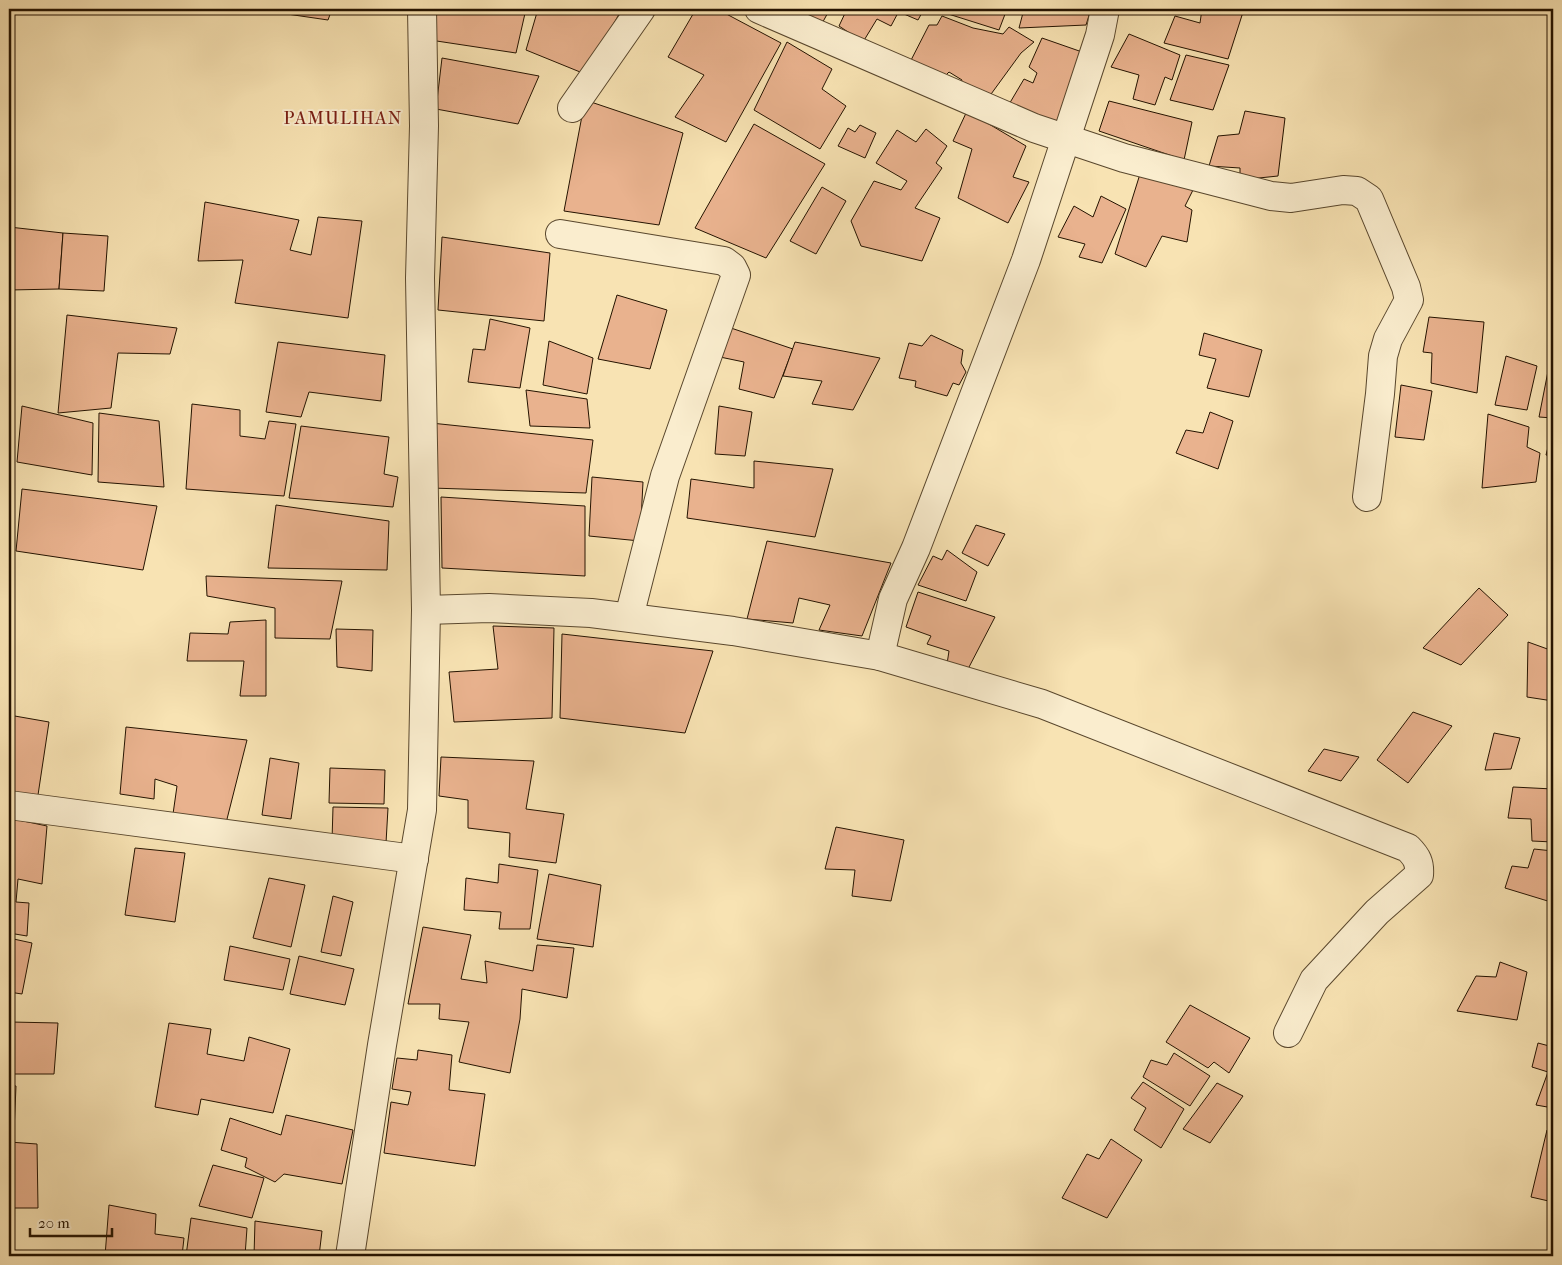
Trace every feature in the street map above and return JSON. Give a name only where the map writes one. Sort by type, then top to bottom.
[{"type":"street","points":[[350,1256],[382,1045],[422,810],[426,610],[420,278],[424,126],[422,9]]},
{"type":"street","points":[[572,108],[641,9]]},
{"type":"street","points":[[759,9],[1034,128],[1124,158],[1271,196],[1291,198],[1343,190],[1357,191],[1369,199],[1392,252],[1409,300],[1388,339],[1383,356],[1367,496]]},
{"type":"street","points":[[880,656],[893,599],[916,548],[1026,260],[1067,140],[1100,35],[1105,9]]},
{"type":"street","points":[[560,234],[724,261],[732,266],[736,275],[665,476],[630,617]]},
{"type":"street","points":[[426,610],[489,608],[591,613],[733,631],[880,656],[1042,704],[1408,848],[1416,855],[1420,865],[1419,875],[1377,912],[1314,980],[1288,1033]]},
{"type":"street","points":[[9,805],[414,859]]},
{"type":"building","points":[[253,9],[332,9],[328,20]]},
{"type":"building","points":[[435,9],[526,9],[516,53],[430,40]]},
{"type":"building","points":[[538,9],[622,9],[585,74],[526,50]]},
{"type":"building","points":[[696,9],[717,9],[781,43],[726,142],[675,117],[704,75],[668,57]]},
{"type":"building","points":[[786,9],[830,9],[820,27]]},
{"type":"building","points":[[847,9],[896,9],[899,11],[891,26],[877,19],[863,42],[839,26]]},
{"type":"building","points":[[904,9],[924,9],[918,20],[904,14]]},
{"type":"building","points":[[944,9],[1007,9],[999,30],[942,12]]},
{"type":"building","points":[[1024,9],[1091,9],[1086,25],[1019,28]]},
{"type":"building","points":[[1202,9],[1244,9],[1228,59],[1164,43],[1175,16],[1200,23]]},
{"type":"building","points":[[942,16],[973,28],[1003,34],[1009,27],[1034,42],[1021,53],[986,101],[959,87],[962,80],[949,72],[940,81],[907,68],[929,25],[937,25]]},
{"type":"building","points":[[1129,34],[1180,55],[1172,80],[1165,77],[1155,105],[1133,99],[1139,75],[1111,67]]},
{"type":"building","points":[[1042,38],[1085,53],[1063,131],[1008,106],[1024,79],[1033,83],[1037,73],[1029,67]]},
{"type":"building","points":[[787,42],[832,69],[822,89],[846,106],[820,149],[754,110]]},
{"type":"building","points":[[1186,55],[1229,65],[1213,110],[1170,100]]},
{"type":"building","points":[[442,58],[539,76],[518,124],[436,109]]},
{"type":"building","points":[[585,100],[683,133],[659,225],[564,211]]},
{"type":"building","points":[[1109,101],[1192,122],[1184,160],[1099,131]]},
{"type":"building","points":[[967,111],[1026,146],[1013,177],[1029,182],[1008,223],[958,198],[972,149],[953,141]]},
{"type":"building","points":[[1245,111],[1285,118],[1278,176],[1240,180],[1240,168],[1209,166],[1218,136],[1239,134]]},
{"type":"building","points":[[754,124],[825,164],[766,258],[695,228]]},
{"type":"building","points":[[860,125],[876,133],[865,158],[838,146],[848,128],[855,132]]},
{"type":"building","points":[[926,129],[947,146],[936,163],[942,168],[915,208],[940,218],[922,261],[861,246],[851,221],[874,181],[901,190],[907,181],[876,163],[897,130],[916,142]]},
{"type":"building","points":[[1140,174],[1194,188],[1185,206],[1192,210],[1187,242],[1162,236],[1146,267],[1115,254]]},
{"type":"building","points":[[822,187],[846,201],[816,254],[790,241]]},
{"type":"building","points":[[1101,196],[1126,209],[1102,263],[1079,257],[1085,244],[1058,237],[1074,206],[1093,217]]},
{"type":"building","points":[[205,202],[299,220],[290,250],[311,255],[318,217],[362,221],[348,318],[235,303],[243,260],[198,261]]},
{"type":"building","points":[[9,227],[63,233],[59,289],[9,290]]},
{"type":"building","points":[[63,233],[108,236],[104,291],[59,289]]},
{"type":"building","points":[[442,237],[550,253],[544,321],[438,310]]},
{"type":"building","points":[[617,295],[667,310],[650,369],[598,359]]},
{"type":"building","points":[[67,315],[177,328],[170,354],[118,353],[111,408],[58,413]]},
{"type":"building","points":[[1429,317],[1484,322],[1477,393],[1431,383],[1432,353],[1423,352]]},
{"type":"building","points":[[490,319],[530,328],[520,388],[468,382],[473,349],[485,350]]},
{"type":"building","points":[[728,327],[793,349],[774,398],[739,389],[744,362],[720,357]]},
{"type":"building","points":[[1204,333],[1262,350],[1249,397],[1207,388],[1216,359],[1199,355]]},
{"type":"building","points":[[931,335],[963,350],[961,363],[966,372],[959,385],[953,383],[947,396],[915,387],[916,381],[899,378],[909,343],[922,346]]},
{"type":"building","points":[[549,341],[593,358],[587,394],[543,385]]},
{"type":"building","points":[[278,342],[385,355],[381,401],[309,392],[301,417],[266,412]]},
{"type":"building","points":[[795,342],[880,358],[853,410],[812,404],[822,381],[783,376]]},
{"type":"building","points":[[1506,356],[1537,366],[1527,410],[1495,405]]},
{"type":"building","points":[[1551,356],[1553,357],[1553,418],[1539,417]]},
{"type":"building","points":[[1401,385],[1432,391],[1424,440],[1395,437]]},
{"type":"building","points":[[526,390],[587,399],[590,428],[530,426]]},
{"type":"building","points":[[192,404],[240,410],[240,436],[265,439],[269,421],[296,424],[284,496],[186,489]]},
{"type":"building","points":[[22,406],[93,423],[92,475],[17,462]]},
{"type":"building","points":[[719,406],[752,412],[745,456],[715,454]]},
{"type":"building","points":[[1210,412],[1233,421],[1218,469],[1176,453],[1186,430],[1203,433]]},
{"type":"building","points":[[99,413],[159,421],[164,487],[98,482]]},
{"type":"building","points":[[1488,414],[1529,427],[1527,447],[1540,453],[1536,482],[1482,488]]},
{"type":"building","points":[[431,423],[593,440],[586,493],[431,488]]},
{"type":"building","points":[[301,426],[389,437],[384,474],[398,477],[393,507],[289,498]]},
{"type":"building","points":[[1553,428],[1553,456],[1546,455]]},
{"type":"building","points":[[754,461],[833,469],[815,537],[687,518],[691,479],[754,488]]},
{"type":"building","points":[[592,477],[643,482],[640,541],[589,536]]},
{"type":"building","points":[[22,489],[157,506],[143,570],[16,551]]},
{"type":"building","points":[[441,497],[585,506],[585,576],[442,568]]},
{"type":"building","points":[[276,505],[389,521],[387,570],[268,568]]},
{"type":"building","points":[[976,525],[1005,534],[988,566],[962,553]]},
{"type":"building","points":[[767,541],[891,563],[862,636],[819,630],[830,605],[799,598],[793,623],[747,619]]},
{"type":"building","points":[[947,550],[977,572],[966,601],[918,585],[933,556],[942,560]]},
{"type":"building","points":[[206,576],[342,581],[330,639],[275,638],[275,608],[207,596]]},
{"type":"building","points":[[1479,588],[1508,615],[1461,665],[1423,648]]},
{"type":"building","points":[[918,592],[995,617],[968,669],[947,664],[949,651],[927,644],[931,636],[906,627]]},
{"type":"building","points":[[266,620],[266,696],[240,696],[244,661],[187,661],[190,633],[228,634],[230,622]]},
{"type":"building","points":[[493,626],[554,628],[552,718],[454,722],[449,672],[498,669]]},
{"type":"building","points":[[336,629],[373,630],[372,671],[337,667]]},
{"type":"building","points":[[562,634],[713,651],[685,733],[560,718]]},
{"type":"building","points":[[1528,642],[1553,651],[1553,701],[1527,697]]},
{"type":"building","points":[[1413,712],[1452,726],[1408,783],[1377,760]]},
{"type":"building","points":[[9,715],[49,722],[38,795],[9,792]]},
{"type":"building","points":[[126,727],[247,740],[225,827],[172,821],[177,786],[155,779],[154,799],[120,794]]},
{"type":"building","points":[[1494,733],[1520,738],[1511,769],[1485,770]]},
{"type":"building","points":[[1324,749],[1359,757],[1341,781],[1308,771]]},
{"type":"building","points":[[441,757],[534,761],[526,809],[564,814],[556,863],[509,857],[510,833],[468,828],[468,800],[439,796]]},
{"type":"building","points":[[270,758],[299,763],[291,819],[262,815]]},
{"type":"building","points":[[330,768],[385,770],[384,804],[329,803]]},
{"type":"building","points":[[1513,787],[1553,789],[1553,842],[1532,841],[1531,819],[1508,818]]},
{"type":"building","points":[[333,807],[388,808],[386,843],[332,841]]},
{"type":"building","points":[[9,818],[47,826],[42,884],[18,879],[16,902],[29,903],[27,936],[9,933]]},
{"type":"building","points":[[836,827],[904,840],[891,901],[852,896],[855,870],[825,869]]},
{"type":"building","points":[[135,848],[185,853],[175,922],[125,915]]},
{"type":"building","points":[[1534,849],[1553,851],[1551,902],[1505,888],[1512,866],[1528,868]]},
{"type":"building","points":[[499,864],[538,870],[530,929],[499,929],[501,912],[464,910],[466,878],[498,883]]},
{"type":"building","points":[[549,874],[601,885],[593,947],[537,939]]},
{"type":"building","points":[[269,878],[305,885],[291,947],[253,938]]},
{"type":"building","points":[[333,896],[353,902],[341,956],[321,952]]},
{"type":"building","points":[[423,927],[471,935],[461,979],[487,983],[485,961],[533,971],[537,945],[574,948],[567,998],[522,989],[520,1019],[510,1073],[459,1062],[469,1022],[439,1019],[440,1004],[408,1004]]},
{"type":"building","points":[[9,938],[32,943],[22,994],[9,992]]},
{"type":"building","points":[[230,946],[290,959],[283,990],[224,980]]},
{"type":"building","points":[[299,956],[354,969],[345,1005],[290,994]]},
{"type":"building","points":[[1500,962],[1527,972],[1517,1020],[1457,1011],[1476,976],[1496,977]]},
{"type":"building","points":[[1190,1005],[1250,1038],[1229,1073],[1214,1062],[1208,1068],[1166,1042]]},
{"type":"building","points":[[11,1022],[58,1023],[54,1074],[9,1074]]},
{"type":"building","points":[[169,1023],[211,1029],[207,1054],[244,1061],[249,1037],[290,1049],[273,1113],[201,1099],[198,1115],[155,1107]]},
{"type":"building","points":[[1538,1043],[1553,1047],[1553,1108],[1536,1105],[1548,1072],[1532,1067]]},
{"type":"building","points":[[418,1050],[452,1055],[449,1090],[485,1094],[475,1166],[384,1153],[391,1102],[408,1105],[411,1092],[392,1089],[397,1058],[417,1060]]},
{"type":"building","points":[[1174,1053],[1210,1076],[1190,1106],[1143,1077],[1151,1060],[1167,1065]]},
{"type":"building","points":[[1143,1082],[1184,1109],[1161,1148],[1134,1130],[1146,1108],[1131,1098]]},
{"type":"building","points":[[1217,1083],[1243,1096],[1210,1143],[1183,1129]]},
{"type":"building","points":[[9,1085],[16,1086],[14,1132],[9,1132]]},
{"type":"building","points":[[286,1115],[353,1130],[342,1184],[284,1174],[275,1182],[245,1167],[247,1158],[221,1150],[230,1118],[281,1135]]},
{"type":"building","points":[[1547,1130],[1553,1131],[1553,1202],[1531,1197]]},
{"type":"building","points":[[1111,1139],[1142,1160],[1107,1218],[1062,1198],[1087,1154],[1099,1159]]},
{"type":"building","points":[[9,1142],[37,1144],[38,1208],[9,1208]]},
{"type":"building","points":[[213,1165],[264,1178],[252,1218],[199,1206]]},
{"type":"building","points":[[109,1205],[156,1214],[155,1234],[184,1238],[182,1256],[105,1256]]},
{"type":"building","points":[[191,1218],[247,1228],[245,1256],[186,1256]]},
{"type":"building","points":[[255,1221],[322,1231],[319,1256],[254,1256]]},
{"type":"district","name":"PAMULIHAN","points":[[343,118]]}]
